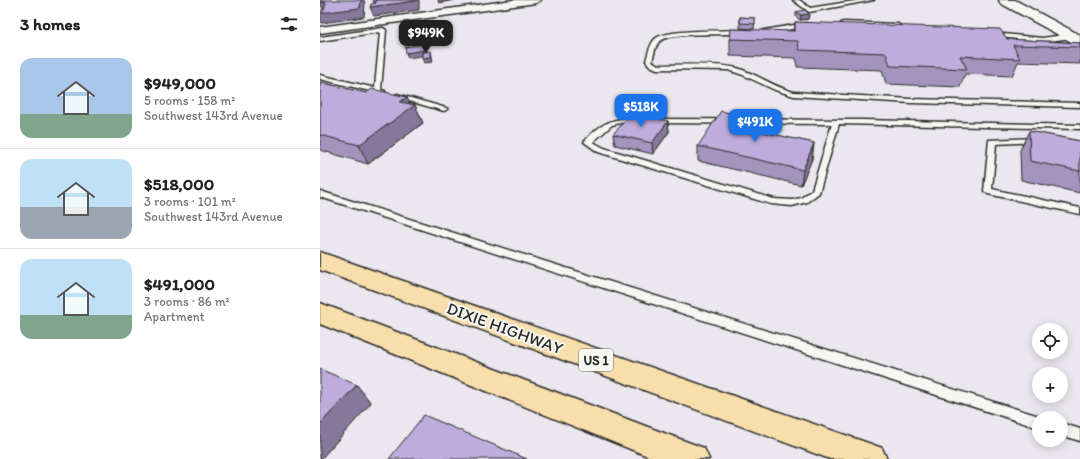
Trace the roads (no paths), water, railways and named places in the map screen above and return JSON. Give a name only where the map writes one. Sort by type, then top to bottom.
[{"type":"highway","name":"DIXIE HIGHWAY","points":[[320,262],[871,459]]},
{"type":"highway","points":[[320,313],[693,459]]},
{"type":"street","points":[[320,30],[494,3],[536,0]]},
{"type":"street","points":[[1004,0],[1075,38]]},
{"type":"lane","points":[[796,0],[809,10],[871,0]]},
{"type":"lane","points":[[835,24],[865,24],[905,27]]},
{"type":"lane","points":[[812,25],[797,25],[769,32],[676,34],[657,40],[649,61],[652,65],[657,67],[728,68],[738,70],[776,88],[794,94],[911,101],[1080,105]]},
{"type":"lane","points":[[320,39],[383,30],[378,91]]},
{"type":"lane","points":[[984,34],[1042,40],[1075,38]]},
{"type":"lane","points":[[320,77],[444,109]]},
{"type":"lane","points":[[836,122],[816,191],[804,200],[792,203],[774,202],[601,150],[588,142],[606,124],[618,120],[836,122],[1080,127]]},
{"type":"lane","points":[[1044,141],[1030,140],[992,142],[988,191],[1080,211]]},
{"type":"lane","points":[[320,194],[1032,420]]},
{"type":"lane","points":[[1068,431],[1080,435]]}]
